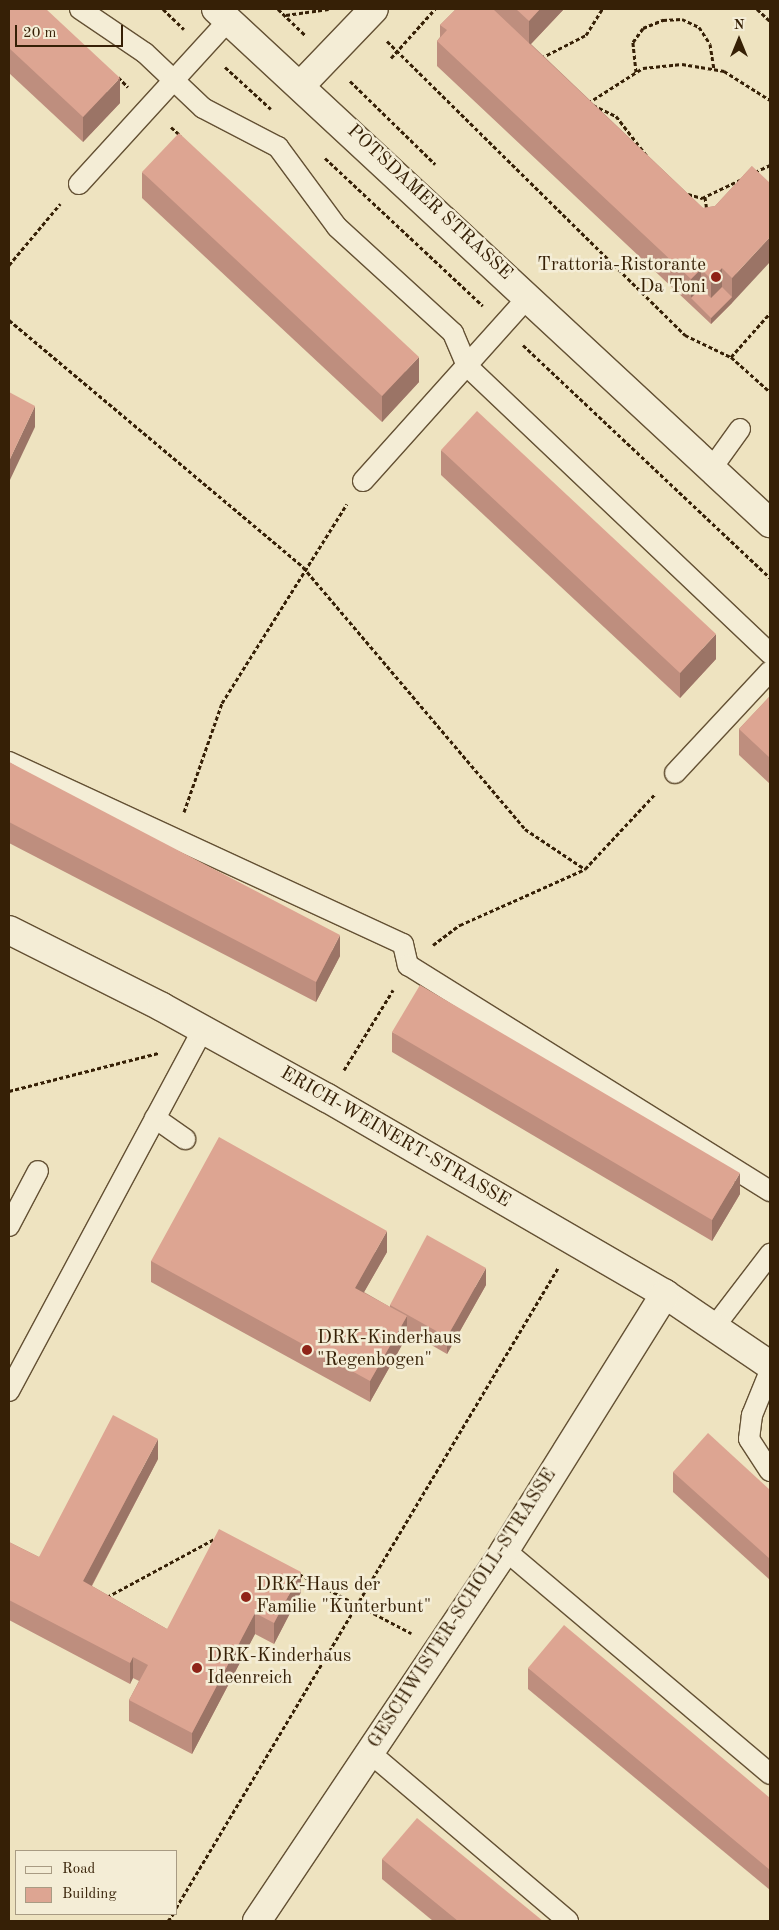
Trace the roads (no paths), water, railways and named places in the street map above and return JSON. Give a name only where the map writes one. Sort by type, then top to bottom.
[{"type":"street","name":"POTSDAMER STRASSE","points":[[223,14],[529,296],[770,523]]},
{"type":"street","points":[[301,85],[369,14]]},
{"type":"street","name":"ERICH-WEINERT-STRASSE","points":[[9,930],[198,1037],[327,1098],[665,1294],[770,1365]]},
{"type":"street","name":"GESCHWISTER-SCHOLL-STRASSE","points":[[257,1921],[438,1647],[505,1550],[665,1294]]},
{"type":"lane","points":[[80,9],[146,53],[174,83],[202,108],[278,147],[337,227],[454,333],[467,366],[770,654]]},
{"type":"lane","points":[[78,184],[151,108],[204,48],[223,14]]},
{"type":"lane","points":[[364,481],[529,296]]},
{"type":"lane","points":[[712,468],[740,429]]},
{"type":"lane","points":[[675,772],[770,671]]},
{"type":"lane","points":[[9,762],[403,944],[408,965],[770,1191]]},
{"type":"lane","points":[[9,1391],[198,1037]]},
{"type":"lane","points":[[155,1118],[185,1139]]},
{"type":"lane","points":[[9,1226],[38,1170]]},
{"type":"lane","points":[[715,1326],[770,1254]]},
{"type":"lane","points":[[770,1371],[752,1415],[749,1439],[770,1471]]},
{"type":"lane","points":[[505,1550],[770,1774]]},
{"type":"lane","points":[[369,1752],[568,1921]]},
{"type":"place","name":"Trattoria-Ristorante Da Toni","points":[[716,277]]},
{"type":"place","name":"DRK-Kinderhaus \"Regenbogen\"","points":[[307,1350]]},
{"type":"place","name":"DRK-Haus der Familie \"Kunterbunt\"","points":[[246,1597]]},
{"type":"place","name":"DRK-Kinderhaus Ideenreich","points":[[197,1668]]}]
